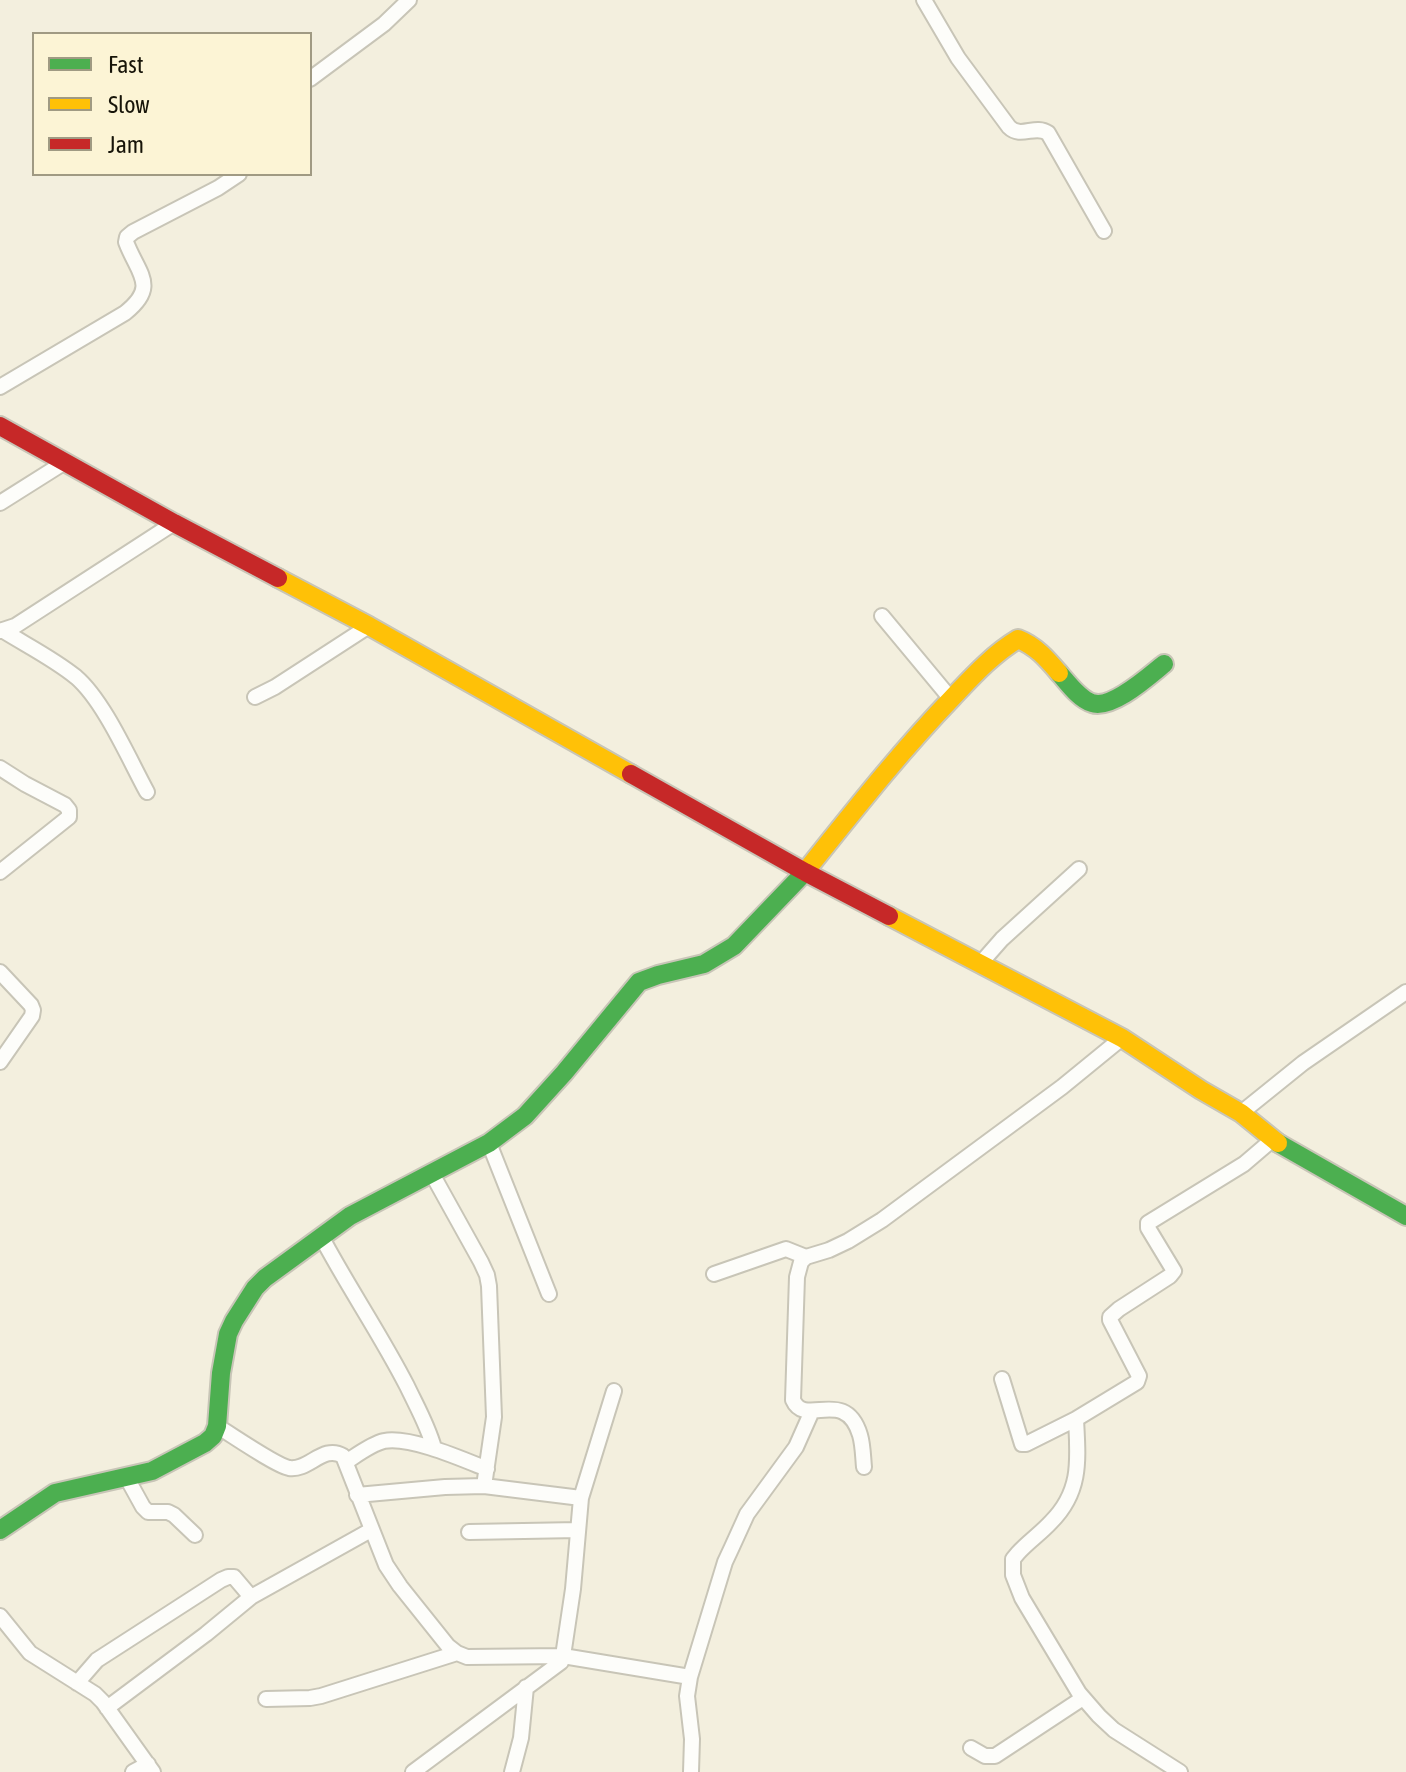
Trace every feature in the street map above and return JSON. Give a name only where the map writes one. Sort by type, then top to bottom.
[{"type":"street","points":[[312,78],[384,24],[409,0]]},
{"type":"street","points":[[924,0],[958,58],[1013,132],[1041,129],[1048,133],[1104,231]]},
{"type":"street","points":[[0,387],[136,304],[144,290],[142,277],[126,242],[127,237],[236,176]]},
{"type":"street","points":[[0,426],[369,626],[805,872],[1122,1038],[1241,1113],[1272,1140],[1406,1216]]},
{"type":"street","points":[[0,503],[65,462]]},
{"type":"street","points":[[1,631],[15,626],[174,523]]},
{"type":"street","points":[[882,616],[951,699]]},
{"type":"street","points":[[255,697],[369,626]]},
{"type":"street","points":[[1,631],[74,676],[86,687],[97,701],[147,792]]},
{"type":"street","points":[[0,1530],[55,1493],[152,1471],[213,1436],[217,1426],[228,1334],[255,1288],[265,1278],[350,1216],[489,1143],[525,1116],[639,982],[704,964],[726,952],[805,872],[882,775],[998,653],[1018,639],[1032,644],[1083,697],[1094,704],[1120,696],[1164,664]]},
{"type":"street","points":[[0,768],[69,810],[69,817],[0,872]]},
{"type":"street","points":[[980,964],[1002,939],[1079,869]]},
{"type":"street","points":[[0,972],[33,1010],[0,1062]]},
{"type":"street","points":[[1241,1113],[1303,1063],[1406,992]]},
{"type":"street","points":[[864,1467],[859,1432],[849,1415],[840,1410],[799,1409],[793,1400],[797,1277],[801,1262],[806,1257],[848,1241],[882,1220],[1062,1087],[1122,1038]]},
{"type":"street","points":[[1002,1379],[1022,1444],[1076,1419],[1135,1384],[1139,1376],[1110,1320],[1111,1315],[1174,1271],[1148,1223],[1244,1164],[1272,1140]]},
{"type":"street","points":[[489,1143],[549,1294]]},
{"type":"street","points":[[431,1172],[481,1262],[489,1286],[494,1417],[484,1486]]},
{"type":"street","points":[[321,1236],[344,1280],[390,1353],[427,1426],[434,1448]]},
{"type":"street","points":[[714,1274],[786,1249],[806,1257]]},
{"type":"street","points":[[413,1772],[554,1668],[563,1656],[581,1498],[614,1391]]},
{"type":"street","points":[[691,1772],[692,1739],[687,1696],[690,1677],[725,1562],[747,1514],[796,1447],[812,1411]]},
{"type":"street","points":[[1076,1419],[1078,1456],[1073,1490],[1053,1521],[1013,1559],[1013,1575],[1022,1598],[1083,1698],[1114,1730],[1180,1772]]},
{"type":"street","points":[[217,1426],[287,1468],[301,1467],[327,1453],[337,1452],[343,1456],[386,1565],[448,1646],[457,1653],[467,1657],[563,1656],[690,1677]]},
{"type":"street","points":[[346,1462],[386,1441],[434,1448],[487,1469]]},
{"type":"street","points":[[127,1478],[148,1512],[168,1512],[195,1535]]},
{"type":"street","points":[[357,1495],[484,1486],[581,1498]]},
{"type":"street","points":[[107,1708],[251,1597],[371,1530]]},
{"type":"street","points":[[469,1532],[578,1530]]},
{"type":"street","points":[[77,1683],[97,1660],[221,1580],[234,1577],[251,1597]]},
{"type":"street","points":[[1,1618],[30,1653],[95,1694],[150,1768],[133,1772]]},
{"type":"street","points":[[266,1699],[321,1696],[457,1653]]},
{"type":"street","points":[[512,1772],[521,1738],[526,1687]]},
{"type":"street","points":[[971,1748],[985,1756],[995,1756],[1083,1698]]},
{"type":"traffic: fast","points":[[1059,673],[1083,698],[1100,704],[1130,691],[1164,664]]},
{"type":"traffic: fast","points":[[0,1530],[55,1493],[152,1471],[205,1443],[213,1436],[217,1426],[228,1334],[255,1288],[265,1278],[350,1216],[489,1143],[525,1116],[639,982],[704,964],[734,946],[805,872]]},
{"type":"traffic: fast","points":[[1278,1143],[1406,1216]]},
{"type":"traffic: slow","points":[[278,578],[631,774]]},
{"type":"traffic: slow","points":[[805,872],[914,739],[1000,651],[1018,639],[1036,649],[1059,673]]},
{"type":"traffic: slow","points":[[889,916],[1122,1038],[1241,1113],[1278,1143]]},
{"type":"traffic: jam","points":[[0,426],[278,578]]},
{"type":"traffic: jam","points":[[631,774],[889,916]]}]
